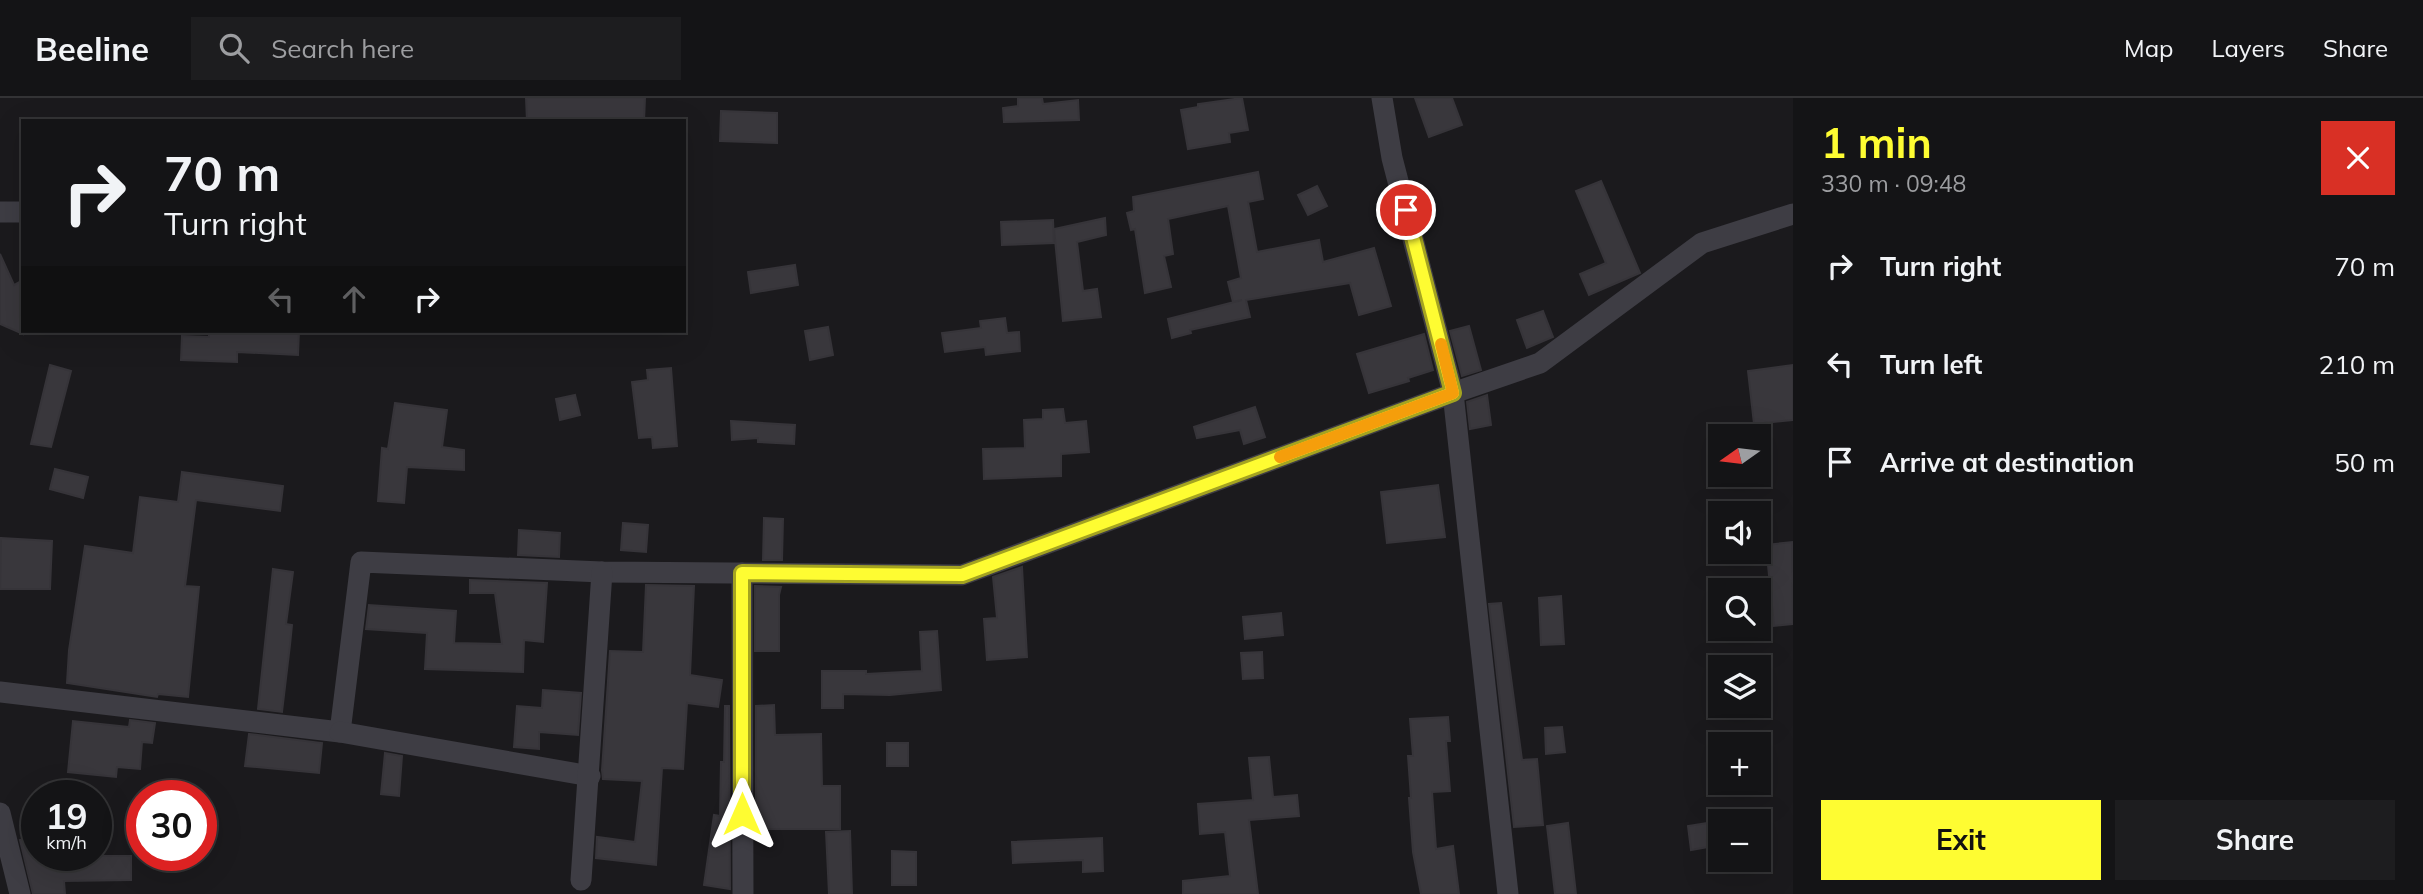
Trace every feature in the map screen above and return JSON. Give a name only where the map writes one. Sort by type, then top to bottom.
[{"type":"street","points":[[1382,98],[1392,158],[1453,393],[1508,894]]},
{"type":"street","points":[[0,212],[21,212]]},
{"type":"street","points":[[340,732],[361,562],[602,572],[962,575],[1540,363],[1702,243],[1793,214]]},
{"type":"street","points":[[581,880],[602,572]]},
{"type":"street","points":[[742,573],[743,894]]},
{"type":"street","points":[[0,692],[340,732],[590,775]]},
{"type":"street","points":[[0,813],[20,894]]},
{"type":"building","points":[[526,98],[645,98],[644,119],[527,119]]},
{"type":"building","points":[[1018,98],[1042,98],[1043,104],[1078,100],[1079,120],[1004,122],[1003,108],[1018,106]]},
{"type":"building","points":[[1242,98],[1248,130],[1229,133],[1230,142],[1188,149],[1181,110],[1198,107],[1198,104]]},
{"type":"building","points":[[1415,98],[1452,98],[1462,125],[1429,137]]},
{"type":"building","points":[[721,111],[777,113],[777,143],[720,141]]},
{"type":"building","points":[[1258,172],[1263,199],[1248,202],[1257,252],[1319,240],[1323,262],[1374,248],[1391,306],[1359,315],[1350,283],[1246,300],[1250,317],[1190,330],[1191,333],[1172,338],[1168,319],[1242,300],[1233,302],[1228,282],[1241,278],[1228,206],[1168,219],[1173,254],[1164,256],[1171,287],[1145,293],[1135,229],[1131,230],[1127,213],[1134,211],[1133,197]]},
{"type":"building","points":[[1601,181],[1640,273],[1589,295],[1580,274],[1606,263],[1576,191]]},
{"type":"building","points":[[1317,186],[1327,206],[1308,215],[1298,195]]},
{"type":"building","points":[[1105,218],[1106,235],[1077,242],[1083,291],[1097,289],[1101,317],[1063,321],[1054,229]]},
{"type":"building","points":[[1053,220],[1054,243],[1002,245],[1001,222]]},
{"type":"building","points":[[0,254],[14,285],[21,281],[23,334],[0,324]]},
{"type":"building","points":[[795,265],[798,285],[751,293],[748,272]]},
{"type":"building","points":[[1543,311],[1553,337],[1527,348],[1517,320]]},
{"type":"building","points":[[1005,318],[1007,333],[1019,332],[1020,351],[986,355],[985,347],[945,352],[942,333],[981,328],[980,321]]},
{"type":"building","points":[[1469,326],[1481,370],[1462,376],[1450,331]]},
{"type":"building","points":[[828,327],[833,355],[810,360],[805,331]]},
{"type":"building","points":[[209,333],[299,333],[298,355],[237,352],[237,362],[181,360],[182,336],[209,337]]},
{"type":"building","points":[[1424,334],[1433,370],[1408,378],[1409,381],[1369,393],[1357,354]]},
{"type":"building","points":[[50,365],[71,371],[51,447],[31,444]]},
{"type":"building","points":[[1793,365],[1793,420],[1754,424],[1748,371]]},
{"type":"building","points":[[671,368],[677,446],[653,448],[652,437],[639,438],[632,382],[648,380],[647,370]]},
{"type":"building","points":[[575,395],[580,415],[560,420],[556,399]]},
{"type":"building","points":[[1487,395],[1491,425],[1470,429],[1467,402]]},
{"type":"building","points":[[395,403],[447,410],[442,447],[464,450],[464,470],[407,467],[404,503],[378,501],[382,448],[388,449]]},
{"type":"building","points":[[1255,407],[1265,437],[1244,444],[1240,430],[1197,438],[1194,427]]},
{"type":"building","points":[[1063,409],[1065,423],[1086,421],[1089,452],[1061,454],[1061,476],[984,479],[983,449],[1025,448],[1024,420],[1043,419],[1043,410]]},
{"type":"building","points":[[731,421],[795,425],[794,444],[758,442],[758,438],[732,440]]},
{"type":"building","points":[[55,469],[88,477],[83,498],[50,489]]},
{"type":"building","points":[[182,472],[283,486],[280,511],[196,500],[185,586],[199,587],[188,697],[158,694],[157,697],[67,683],[69,650],[85,546],[133,553],[140,497],[178,502]]},
{"type":"building","points":[[1438,485],[1445,537],[1387,543],[1381,492]]},
{"type":"building","points":[[764,518],[783,519],[782,560],[763,560]]},
{"type":"building","points":[[623,523],[648,525],[646,552],[621,550]]},
{"type":"building","points":[[519,530],[560,533],[559,557],[518,555]]},
{"type":"building","points":[[1,538],[52,541],[50,589],[0,589]]},
{"type":"building","points":[[1792,542],[1793,624],[1774,626],[1768,564],[1771,564],[1771,544]]},
{"type":"building","points":[[1022,567],[1027,657],[987,660],[984,619],[997,618],[993,577]]},
{"type":"building","points":[[273,569],[293,572],[286,624],[292,625],[282,712],[258,709]]},
{"type":"building","points":[[470,580],[547,583],[543,642],[524,640],[523,672],[425,669],[427,633],[366,629],[369,605],[456,611],[454,643],[502,644],[495,593],[470,593]]},
{"type":"building","points":[[646,585],[694,586],[690,675],[722,680],[718,707],[687,703],[683,769],[662,768],[656,865],[596,858],[597,837],[635,842],[642,781],[603,779],[602,770],[610,651],[643,652]]},
{"type":"building","points":[[755,586],[781,587],[779,651],[755,651]]},
{"type":"building","points":[[1561,596],[1564,644],[1541,645],[1539,598]]},
{"type":"building","points":[[1501,603],[1522,760],[1537,759],[1543,825],[1514,827],[1489,604]]},
{"type":"building","points":[[1281,613],[1283,635],[1245,639],[1243,617]]},
{"type":"building","points":[[937,631],[941,690],[890,695],[843,694],[843,708],[822,708],[822,671],[866,671],[866,674],[922,671],[920,632]]},
{"type":"building","points":[[1262,652],[1263,678],[1243,679],[1241,653]]},
{"type":"building","points":[[543,690],[581,693],[578,735],[539,732],[539,749],[514,747],[517,706],[542,708]]},
{"type":"building","points":[[774,705],[775,735],[821,734],[822,786],[840,786],[840,829],[756,829],[756,706]]},
{"type":"building","points":[[725,706],[729,706],[730,889],[704,885],[714,815],[720,816]]},
{"type":"building","points":[[1448,717],[1450,741],[1446,741],[1450,791],[1432,792],[1436,849],[1453,846],[1459,894],[1421,894],[1413,852],[1409,798],[1408,756],[1413,756],[1410,719]]},
{"type":"building","points":[[130,720],[155,723],[152,743],[142,742],[140,769],[117,767],[116,777],[68,772],[73,721],[129,727]]},
{"type":"building","points":[[1562,727],[1565,752],[1546,754],[1545,728]]},
{"type":"building","points":[[249,734],[322,743],[319,773],[245,766]]},
{"type":"building","points":[[887,743],[908,743],[908,766],[887,766]]},
{"type":"building","points":[[385,753],[402,756],[399,796],[381,794]]},
{"type":"building","points":[[1269,757],[1273,797],[1297,795],[1299,816],[1249,820],[1258,894],[1183,894],[1183,881],[1230,876],[1225,832],[1200,834],[1198,804],[1253,800],[1249,758]]},
{"type":"building","points":[[1568,823],[1576,894],[1555,894],[1547,826]]},
{"type":"building","points":[[1708,823],[1708,847],[1691,850],[1688,826]]},
{"type":"building","points":[[850,831],[852,894],[829,894],[826,832]]},
{"type":"building","points":[[1102,838],[1103,871],[1083,872],[1083,860],[1013,863],[1012,842]]},
{"type":"building","points":[[892,851],[916,852],[916,885],[892,885]]},
{"type":"building","points":[[112,856],[126,856],[126,871],[131,871],[131,880],[64,881],[65,894],[33,894],[27,871],[112,871]]},
{"type":"slow traffic","points":[[1280,457],[1453,393],[1441,344]]},
{"type":"route","points":[[742,814],[742,573],[962,575],[1453,393],[1406,210]]}]
